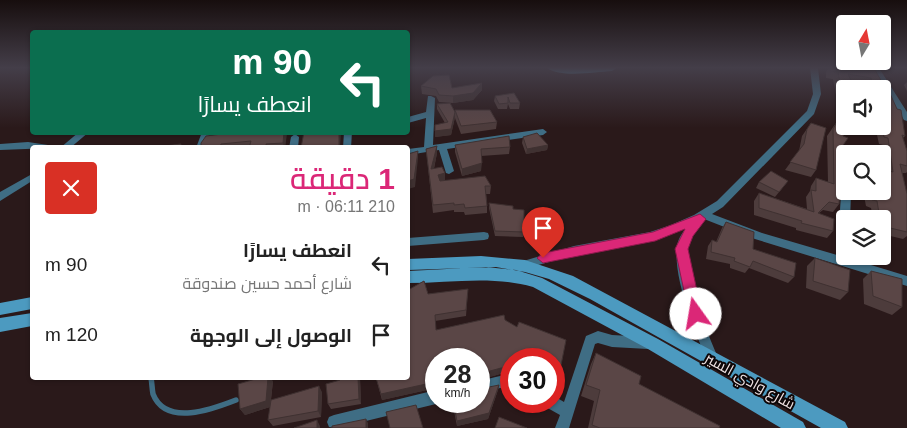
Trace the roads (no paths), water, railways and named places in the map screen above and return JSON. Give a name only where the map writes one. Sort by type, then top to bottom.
[{"type":"main road","name":"شارع وادي السير","points":[[410,265],[488,262],[523,271],[797,428]]},
{"type":"main road","name":"شارع وادي السير","points":[[410,277],[523,271],[548,272],[587,291],[791,405],[839,428]]},
{"type":"main road","points":[[0,308],[30,303]]},
{"type":"main road","points":[[0,325],[30,320]]},
{"type":"street","points":[[714,361],[696,314],[682,254],[683,242],[703,217],[720,204],[811,112],[817,94],[816,88]]},
{"type":"street","points":[[888,88],[907,118]]},
{"type":"street","points":[[428,149],[431,98]]},
{"type":"street","points":[[410,119],[429,114]]},
{"type":"street","points":[[410,152],[543,132]]},
{"type":"street","points":[[68,145],[81,135]]},
{"type":"street","points":[[294,145],[295,136]]},
{"type":"street","points":[[0,147],[30,145]]},
{"type":"street","points":[[442,147],[449,171]]},
{"type":"street","points":[[0,197],[30,178]]},
{"type":"street","points":[[523,271],[554,254],[655,236],[703,217],[836,260]]},
{"type":"street","points":[[410,242],[484,236]]},
{"type":"street","points":[[852,265],[907,281]]},
{"type":"street","points":[[562,428],[590,340],[598,337],[612,341],[653,344]]},
{"type":"street","points":[[334,422],[425,400]]},
{"type":"lane","points":[[150,380],[154,399],[161,407],[170,411],[184,413],[200,412],[236,400]]}]
